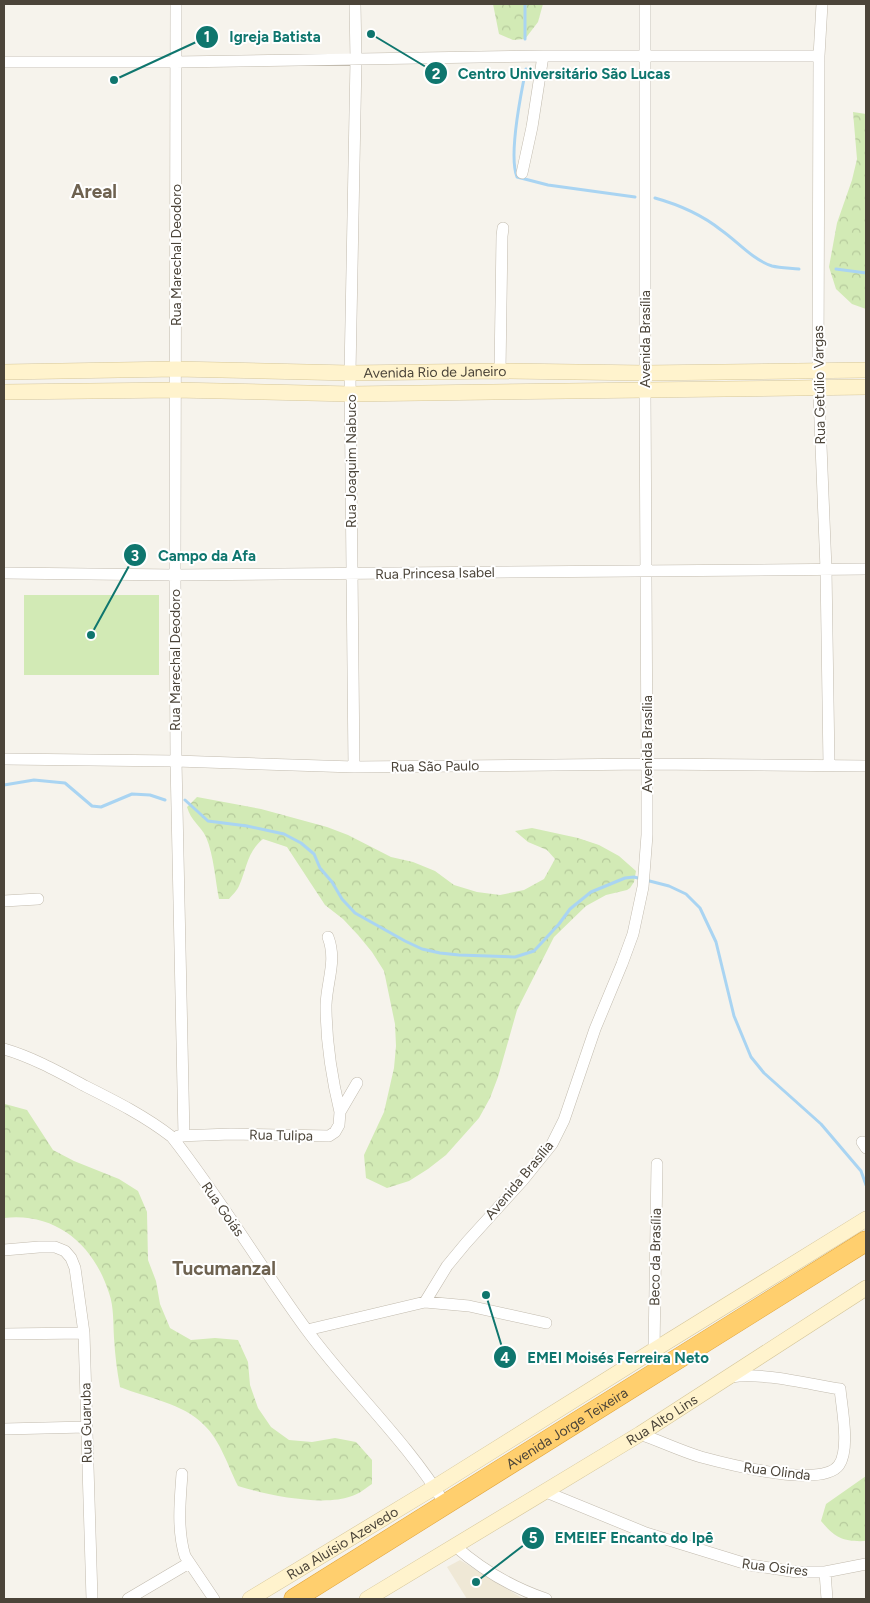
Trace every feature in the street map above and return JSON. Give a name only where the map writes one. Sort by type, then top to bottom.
[{"type":"highway","name":"Avenida Jorge Teixeira","points":[[294,1599],[440,1496],[866,1241]]},
{"type":"highway","name":"Avenida Jorge Teixeira","points":[[321,1598],[800,1300],[866,1256]]},
{"type":"main road","name":"Avenida Rio de Janeiro","points":[[4,372],[176,369],[350,373],[500,371],[645,373],[866,370]]},
{"type":"main road","name":"Avenida Rio de Janeiro","points":[[4,392],[176,390],[351,394],[866,388]]},
{"type":"main road","name":"Rua Aluísio Azevedo","points":[[250,1599],[440,1496],[654,1350],[866,1219]]},
{"type":"main road","name":"Rua Alto Lins","points":[[367,1599],[640,1434],[866,1288]]},
{"type":"street","name":"Rua Marechal Deodoro","points":[[176,4],[174,575],[184,1136]]},
{"type":"street","name":"Rua Joaquim Nabuco","points":[[354,768],[350,373],[356,60],[355,4]]},
{"type":"street","name":"Avenida Brasília","points":[[424,1302],[466,1243],[523,1180],[552,1144],[564,1120],[595,1029],[633,934],[643,887],[647,835],[645,4]]},
{"type":"street","name":"Rua Getúlio Vargas","points":[[822,4],[819,56],[818,389],[826,569],[828,765]]},
{"type":"street","points":[[4,62],[356,60],[543,56],[819,56]]},
{"type":"street","points":[[522,173],[532,127],[543,56]]},
{"type":"street","points":[[500,371],[503,228]]},
{"type":"street","name":"Rua Princesa Isabel","points":[[4,573],[174,575],[352,574],[866,568]]},
{"type":"street","name":"Rua São Paulo","points":[[4,759],[176,761],[354,768],[647,764],[866,766]]},
{"type":"street","points":[[4,901],[38,898]]},
{"type":"street","points":[[328,937],[333,953],[326,1016],[340,1112]]},
{"type":"street","name":"Rua Goiás","points":[[4,1049],[49,1067],[126,1106],[172,1137],[307,1330],[398,1440],[440,1496]]},
{"type":"street","name":"Rua Tulipa","points":[[172,1137],[231,1134],[329,1136],[337,1129],[340,1112],[357,1083]]},
{"type":"street","name":"Beco da Brasília","points":[[654,1350],[657,1164]]},
{"type":"street","name":"Rua Guaruba","points":[[4,1250],[47,1246],[65,1251],[71,1258],[75,1268],[84,1333],[92,1599]]},
{"type":"street","points":[[307,1330],[424,1302],[469,1306],[546,1323]]},
{"type":"street","points":[[4,1334],[84,1333]]},
{"type":"street","name":"Rua Olinda","points":[[640,1434],[700,1456],[764,1471],[820,1476],[834,1470],[840,1463],[844,1453],[840,1390],[752,1376],[727,1378]]},
{"type":"street","points":[[4,1428],[86,1427]]},
{"type":"street","points":[[182,1474],[180,1533],[183,1550],[189,1563],[214,1599]]},
{"type":"street","name":"Rua Osires","points":[[546,1492],[646,1533],[735,1562],[773,1569],[825,1572],[866,1564]]},
{"type":"street","points":[[455,1546],[489,1571],[527,1592],[545,1599]]},
{"type":"street","points":[[128,1599],[189,1563]]},
{"type":"street","points":[[825,1572],[827,1599]]},
{"type":"shaded area","points":[[460,1560],[522,1598],[467,1599],[447,1567]]},
{"type":"green space","points":[[493,4],[543,4],[538,22],[525,39],[513,40],[499,34]]},
{"type":"green space","points":[[853,112],[866,114],[866,309],[852,304],[836,289],[829,267],[837,223],[857,159]]},
{"type":"green space","points":[[24,595],[159,595],[159,675],[24,675]]},
{"type":"green space","points":[[197,797],[261,809],[327,827],[348,835],[391,857],[413,862],[435,871],[454,885],[477,892],[500,895],[524,890],[544,879],[555,859],[547,850],[528,842],[515,831],[532,828],[578,838],[599,845],[619,856],[636,871],[634,882],[630,888],[606,895],[586,906],[554,937],[517,1010],[498,1077],[490,1098],[479,1118],[446,1155],[428,1169],[409,1181],[387,1188],[366,1178],[364,1155],[384,1112],[394,1068],[395,1024],[384,971],[358,935],[343,919],[325,905],[287,847],[263,839],[250,855],[237,890],[229,899],[219,899],[209,844],[187,807]]},
{"type":"green space","points":[[5,1104],[27,1110],[53,1150],[74,1161],[119,1179],[138,1191],[147,1212],[148,1260],[156,1281],[160,1304],[170,1328],[191,1340],[215,1338],[238,1340],[248,1362],[250,1385],[258,1408],[271,1427],[289,1440],[312,1442],[335,1438],[356,1442],[372,1460],[372,1484],[355,1495],[326,1500],[279,1496],[238,1486],[215,1438],[204,1425],[186,1411],[175,1406],[120,1387],[111,1298],[94,1260],[70,1235],[56,1226],[40,1220],[4,1218]]},
{"type":"green space","points":[[866,1476],[866,1541],[852,1541],[840,1538],[821,1521],[826,1504]]},
{"type":"waterway","points":[[525,4],[525,39]]},
{"type":"waterway","points":[[526,69],[515,139],[514,154],[517,177],[548,185],[635,197]]},
{"type":"waterway","points":[[655,198],[682,207],[706,219],[765,263],[775,267],[799,269]]},
{"type":"waterway","points":[[836,269],[866,273]]},
{"type":"waterway","points":[[4,785],[34,780],[65,783],[92,806],[101,807],[132,794],[150,795],[165,800]]},
{"type":"waterway","points":[[185,800],[208,821],[247,826],[284,834],[301,843],[314,854],[320,868],[332,882],[342,899],[355,913],[405,941],[422,949],[440,953],[515,957],[534,951],[570,909],[591,892],[625,878],[634,877],[669,886],[686,894],[700,908],[716,942],[734,1016],[751,1057],[764,1073],[821,1124],[861,1171],[866,1185]]},
{"type":"place","name":"Centro Universitário São Lucas","points":[[371,34]]},
{"type":"place","name":"Igreja Batista","points":[[114,80]]},
{"type":"place","name":"Campo da Afa","points":[[91,635]]},
{"type":"place","name":"EMEI Moisés Ferreira Neto","points":[[486,1295]]},
{"type":"place","name":"EMEIEF Encanto do Ipê","points":[[476,1582]]},
{"type":"district","name":"Areal","points":[[94,191]]},
{"type":"district","name":"Tucumanzal","points":[[224,1268]]}]
